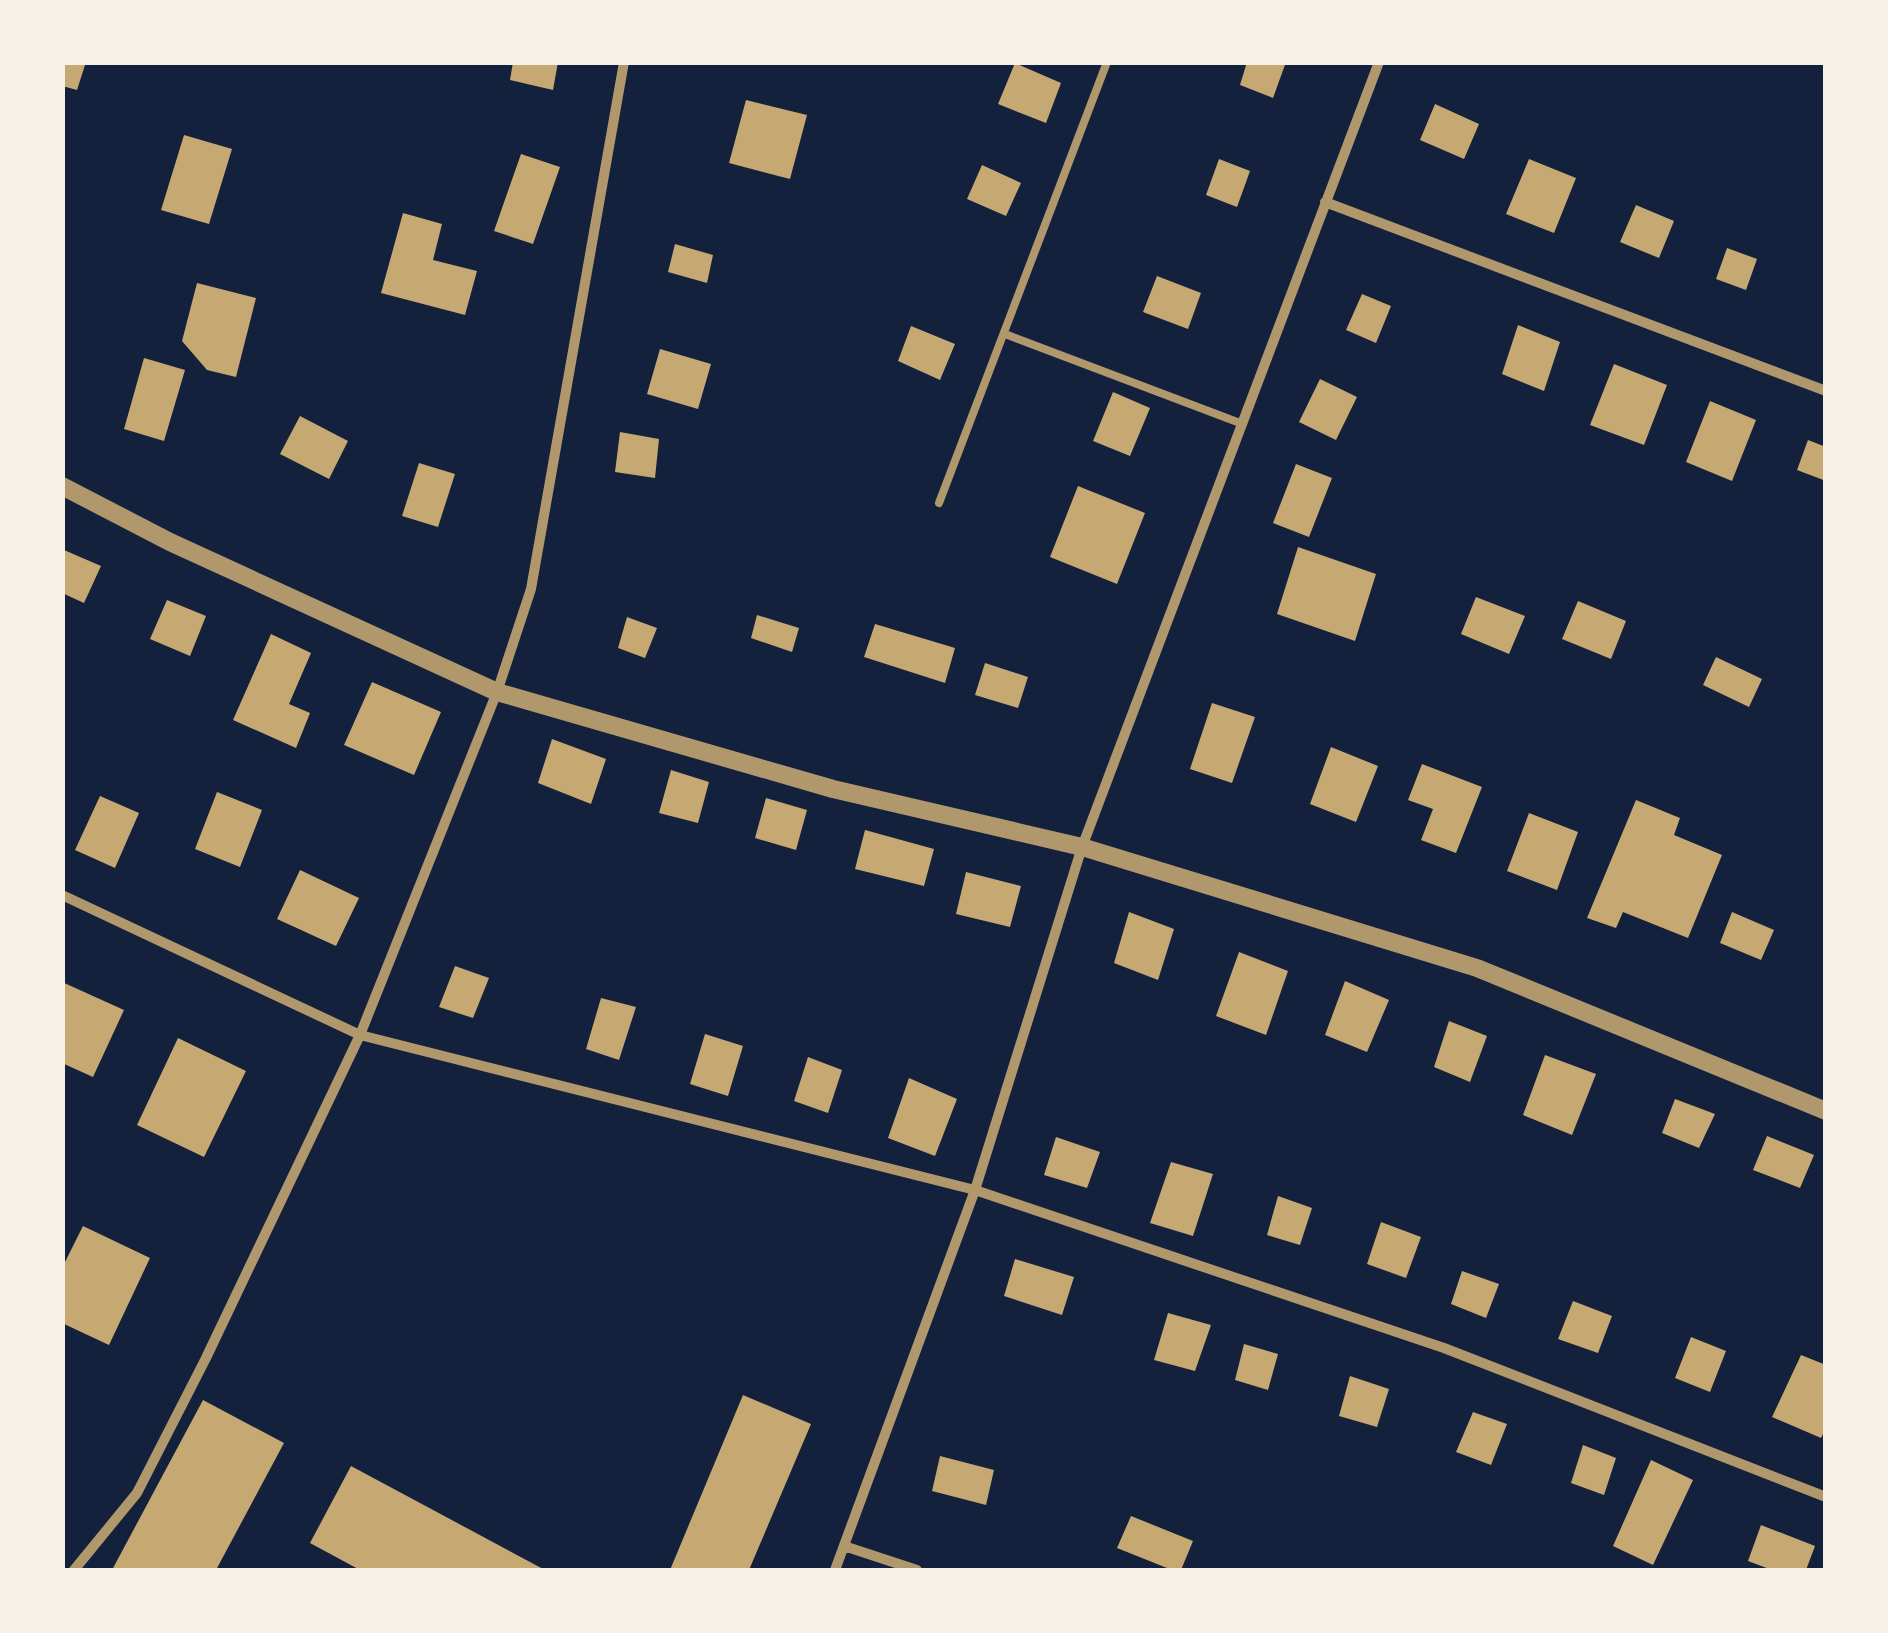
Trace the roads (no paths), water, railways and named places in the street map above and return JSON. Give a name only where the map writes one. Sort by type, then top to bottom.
[{"type":"street","points":[[74,1570],[137,1493],[206,1358],[360,1035],[497,692],[532,589],[624,62]]},
{"type":"street","points":[[835,1570],[974,1190],[1082,847],[1379,62]]},
{"type":"street","points":[[1325,202],[1826,392]]},
{"type":"street","points":[[62,486],[170,542],[497,692],[832,790],[1082,847],[1477,968],[1826,1110]]},
{"type":"street","points":[[62,895],[360,1035],[974,1190],[1444,1348],[1826,1497]]},
{"type":"street","points":[[844,1546],[917,1570]]},
{"type":"lane","points":[[939,504],[1107,62]]},
{"type":"lane","points":[[1005,334],[1240,423]]}]
